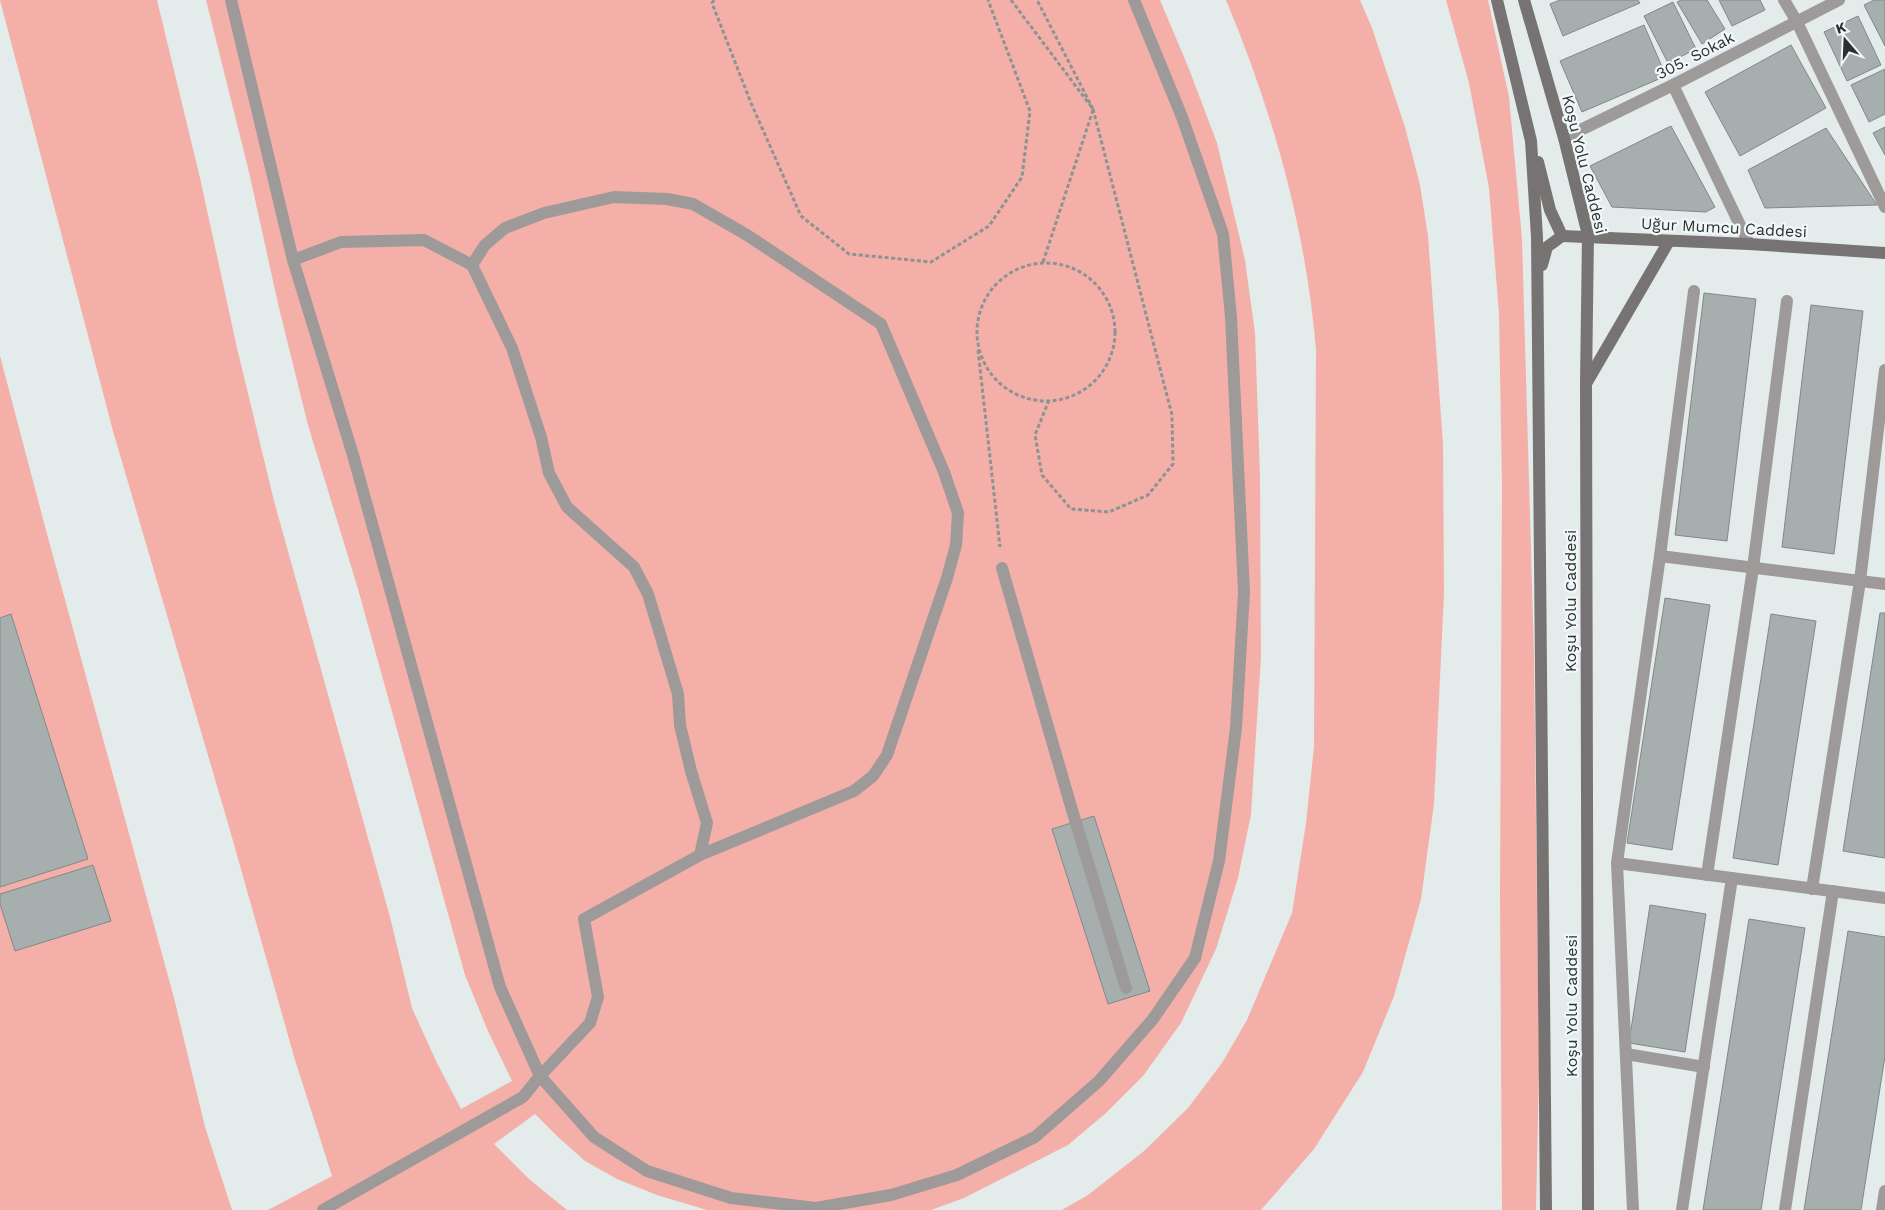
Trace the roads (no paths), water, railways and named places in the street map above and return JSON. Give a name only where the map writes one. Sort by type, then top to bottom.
[{"type":"main road","name":"Koşu Yolu Caddesi","points":[[1498,0],[1531,141],[1537,238],[1546,1210]]},
{"type":"main road","name":"Koşu Yolu Caddesi","points":[[1524,0],[1564,138],[1588,236],[1586,384],[1588,1210]]},
{"type":"main road","points":[[1531,141],[1550,210],[1562,236],[1546,247],[1537,282]]},
{"type":"main road","name":"Uğur Mumcu Caddesi","points":[[1562,236],[1749,244],[1885,253]]},
{"type":"main road","points":[[1586,384],[1669,241]]},
{"type":"street","points":[[231,0],[292,260],[353,455],[500,987],[540,1076],[594,1137],[647,1171],[731,1198],[816,1208],[891,1196],[957,1175],[1035,1137],[1099,1081],[1153,1019],[1195,958],[1219,861],[1236,728],[1244,592],[1231,317],[1223,234],[1182,117],[1134,0]]},
{"type":"street","points":[[1784,0],[1797,22],[1885,207]]},
{"type":"street","name":"305. Sokak","points":[[1564,138],[1839,0]]},
{"type":"street","points":[[1672,85],[1749,244]]},
{"type":"street","points":[[323,1210],[523,1097],[590,1022],[598,997],[584,919],[700,855],[854,791],[873,776],[887,755],[947,578],[956,545],[958,513],[944,472],[881,324],[747,235],[694,204],[667,199],[614,198],[544,213],[506,228],[485,245],[472,265]]},
{"type":"street","points":[[292,260],[341,242],[424,240],[472,265],[512,348],[541,437],[549,473],[567,507],[634,567],[648,594],[678,694],[680,725],[691,771],[707,823],[700,855]]},
{"type":"street","points":[[1633,1210],[1617,863],[1660,556],[1694,291]]},
{"type":"street","points":[[1707,875],[1753,568],[1787,301]]},
{"type":"street","points":[[1812,888],[1860,581],[1885,370]]},
{"type":"street","points":[[1660,556],[1885,584]]},
{"type":"street","points":[[1002,568],[1126,988]]},
{"type":"street","points":[[1617,863],[1885,898]]},
{"type":"street","points":[[1682,1210],[1732,878]]},
{"type":"street","points":[[1785,1210],[1832,891]]},
{"type":"street","points":[[1626,1054],[1704,1067]]},
{"type":"street","points":[[1882,1210],[1885,1191]]}]
